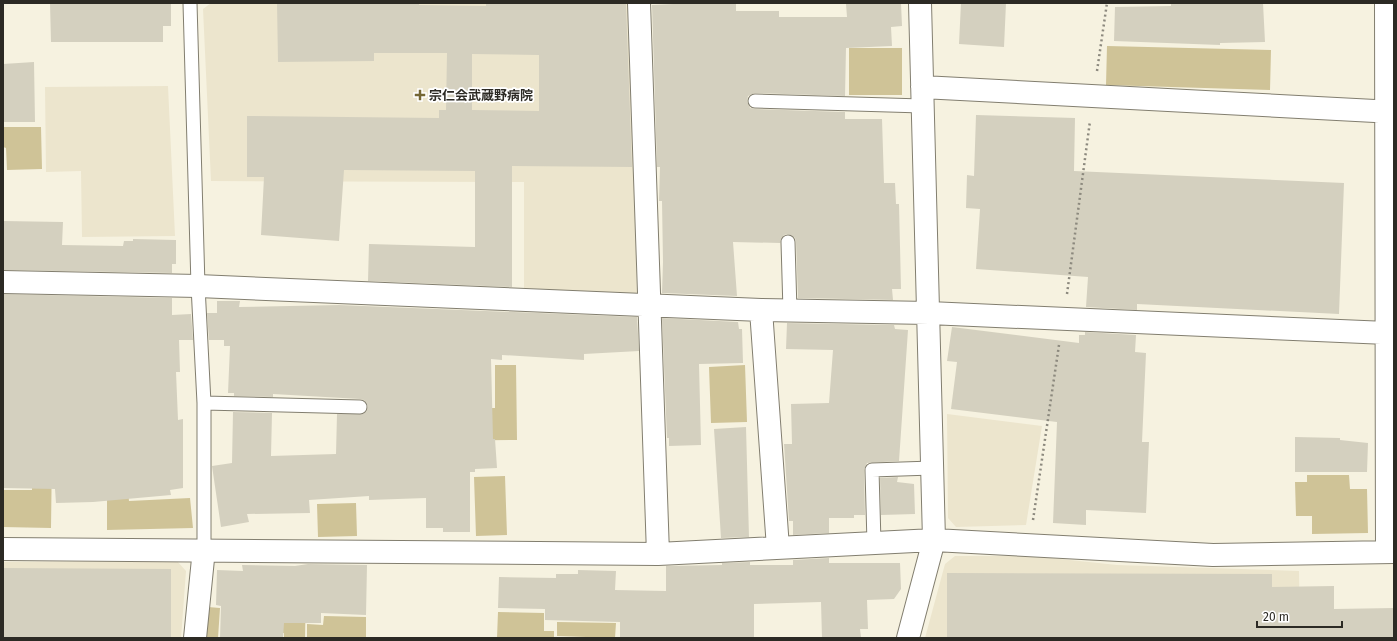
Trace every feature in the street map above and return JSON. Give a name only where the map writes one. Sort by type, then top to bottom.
[{"type":"street","points":[[639,3],[648,305],[658,554]]},
{"type":"street","points":[[908,638],[934,540],[920,3]]},
{"type":"street","points":[[3,549],[204,549],[658,554],[934,540],[1029,544],[1214,556],[1390,552],[1386,333],[1390,112],[1386,3]]},
{"type":"street","points":[[922,96],[1093,95],[1390,112]]},
{"type":"street","points":[[3,282],[198,286],[761,310],[929,313],[1386,333]]},
{"type":"street","points":[[761,310],[778,548]]},
{"type":"street","points":[[195,638],[204,549]]},
{"type":"lane","points":[[190,3],[198,286],[204,403],[204,549]]},
{"type":"lane","points":[[755,101],[922,96]]},
{"type":"lane","points":[[788,242],[790,310]]},
{"type":"lane","points":[[204,403],[360,407]]},
{"type":"lane","points":[[874,543],[872,470],[932,468]]},
{"type":"path","points":[[1029,544],[1063,319],[1107,3]]},
{"type":"shaded area","name":"宗仁会武蔵野病院","points":[[211,3],[630,3],[637,295],[524,288],[524,182],[211,181],[203,9]]},
{"type":"shaded area","points":[[1107,46],[1271,50],[1270,90],[1106,85]]},
{"type":"shaded area","points":[[849,48],[902,48],[902,95],[849,95]]},
{"type":"shaded area","points":[[168,86],[175,236],[82,237],[81,171],[46,172],[45,87]]},
{"type":"shaded area","points":[[3,127],[41,127],[42,169],[7,170],[6,148],[3,147]]},
{"type":"shaded area","points":[[495,365],[516,365],[517,440],[422,441],[486,408],[495,408]]},
{"type":"shaded area","points":[[745,365],[747,422],[711,423],[709,367]]},
{"type":"shaded area","points":[[947,414],[1042,426],[1026,525],[956,527],[948,518]]},
{"type":"shaded area","points":[[124,453],[129,501],[190,498],[193,528],[107,530],[107,454]]},
{"type":"shaded area","points":[[52,454],[51,528],[3,527],[3,490],[32,490],[32,467]]},
{"type":"shaded area","points":[[1307,475],[1349,475],[1350,489],[1367,489],[1368,533],[1312,534],[1312,516],[1296,516],[1295,482],[1307,482]]},
{"type":"shaded area","points":[[505,476],[507,535],[476,536],[474,477]]},
{"type":"shaded area","points":[[356,503],[357,536],[318,537],[317,504]]},
{"type":"shaded area","points":[[955,556],[1032,556],[1117,565],[1299,571],[1300,638],[925,638],[945,564]]},
{"type":"shaded area","points":[[177,561],[186,571],[181,638],[3,638],[3,562]]},
{"type":"shaded area","points":[[306,586],[305,638],[284,638],[284,633],[251,632]]},
{"type":"shaded area","points":[[208,607],[220,608],[218,638],[206,638]]},
{"type":"shaded area","points":[[498,612],[544,613],[544,631],[554,631],[554,638],[497,638]]},
{"type":"shaded area","points":[[324,616],[366,617],[366,638],[307,638],[307,624],[323,625]]},
{"type":"shaded area","points":[[557,622],[616,623],[615,638],[557,636]]},
{"type":"building","points":[[50,3],[171,3],[171,26],[163,26],[163,42],[51,42]]},
{"type":"building","points":[[277,3],[419,3],[419,5],[486,6],[486,3],[626,4],[632,167],[512,166],[512,287],[368,281],[369,244],[475,247],[475,171],[344,170],[339,241],[261,235],[264,177],[247,177],[247,116],[439,118],[439,110],[446,110],[447,53],[374,53],[374,61],[278,62]],"holes":[[[472,54],[539,55],[539,111],[472,110]]]},
{"type":"building","points":[[736,3],[736,11],[779,11],[779,17],[847,17],[846,4],[901,3],[902,26],[891,27],[892,46],[846,48],[845,96],[755,93],[748,96],[747,101],[750,108],[755,109],[845,112],[845,119],[882,119],[884,183],[895,183],[896,204],[899,204],[901,289],[892,289],[893,300],[798,298],[796,242],[795,238],[788,234],[784,235],[780,243],[733,242],[737,296],[662,293],[662,201],[659,201],[660,167],[657,167],[652,5]]},
{"type":"building","points":[[961,3],[1006,3],[1004,47],[959,44]]},
{"type":"building","points":[[1171,3],[1263,3],[1265,42],[1220,43],[1220,45],[1114,41],[1115,7],[1171,6]]},
{"type":"building","points":[[34,62],[35,122],[3,122],[3,64]]},
{"type":"building","points":[[976,115],[1075,118],[1074,171],[1344,183],[1339,314],[1137,304],[1137,310],[1086,307],[1088,277],[976,269],[980,209],[966,208],[967,175],[974,176]]},
{"type":"building","points":[[3,221],[63,222],[62,245],[123,246],[124,241],[133,241],[133,239],[176,240],[176,264],[172,264],[172,273],[3,270]]},
{"type":"building","points":[[3,294],[172,298],[172,315],[191,314],[193,340],[179,340],[180,372],[176,372],[178,420],[183,419],[183,488],[170,490],[171,495],[93,502],[56,503],[55,489],[3,488]]},
{"type":"building","points":[[217,301],[240,301],[239,307],[339,305],[637,317],[639,351],[584,354],[584,360],[502,355],[502,360],[491,359],[493,439],[495,439],[497,468],[475,469],[475,472],[470,472],[470,532],[443,532],[443,528],[426,528],[426,498],[369,500],[369,496],[309,500],[310,513],[247,514],[249,522],[221,527],[212,466],[232,463],[233,412],[272,413],[271,456],[336,454],[337,414],[363,414],[368,407],[364,400],[360,399],[273,394],[273,397],[234,396],[234,393],[228,393],[230,346],[224,346],[224,340],[209,340],[207,313],[217,313]]},
{"type":"building","points":[[662,318],[738,322],[739,329],[742,329],[743,363],[699,364],[701,445],[669,446],[669,438],[667,438]]},
{"type":"building","points":[[787,323],[894,325],[895,329],[908,330],[899,461],[867,463],[864,470],[865,515],[854,515],[854,518],[829,518],[829,533],[793,535],[793,521],[789,521],[784,444],[792,444],[791,404],[829,403],[833,350],[786,349]]},
{"type":"building","points":[[952,327],[1079,343],[1079,335],[1085,335],[1085,332],[1136,335],[1135,352],[1146,353],[1142,442],[1149,442],[1146,513],[1086,510],[1086,525],[1053,523],[1057,422],[951,409],[957,362],[947,361]]},
{"type":"building","points":[[746,427],[749,537],[721,538],[714,429]]},
{"type":"building","points":[[1295,437],[1340,438],[1340,440],[1368,443],[1367,472],[1295,472]]},
{"type":"building","points":[[898,477],[897,482],[914,484],[915,514],[881,515],[880,478]]},
{"type":"building","points":[[829,558],[829,563],[900,563],[901,589],[894,599],[867,600],[868,629],[860,629],[861,637],[822,638],[821,602],[754,604],[754,638],[620,638],[620,622],[545,620],[545,609],[498,608],[499,577],[556,578],[556,574],[578,574],[578,570],[616,571],[615,590],[666,591],[666,566],[722,565],[722,563],[750,562],[750,565],[793,565],[793,560]]},
{"type":"building","points":[[308,564],[367,565],[366,615],[321,613],[321,623],[284,623],[283,638],[220,638],[221,606],[216,605],[217,570],[243,571],[242,565],[295,566]]},
{"type":"building","points":[[3,568],[171,569],[171,638],[3,638]]},
{"type":"building","points":[[947,573],[1272,574],[1272,587],[1334,586],[1334,609],[1394,608],[1394,638],[947,638]]},
{"type":"place","name":"宗仁会武蔵野病院","points":[[420,95]]}]
